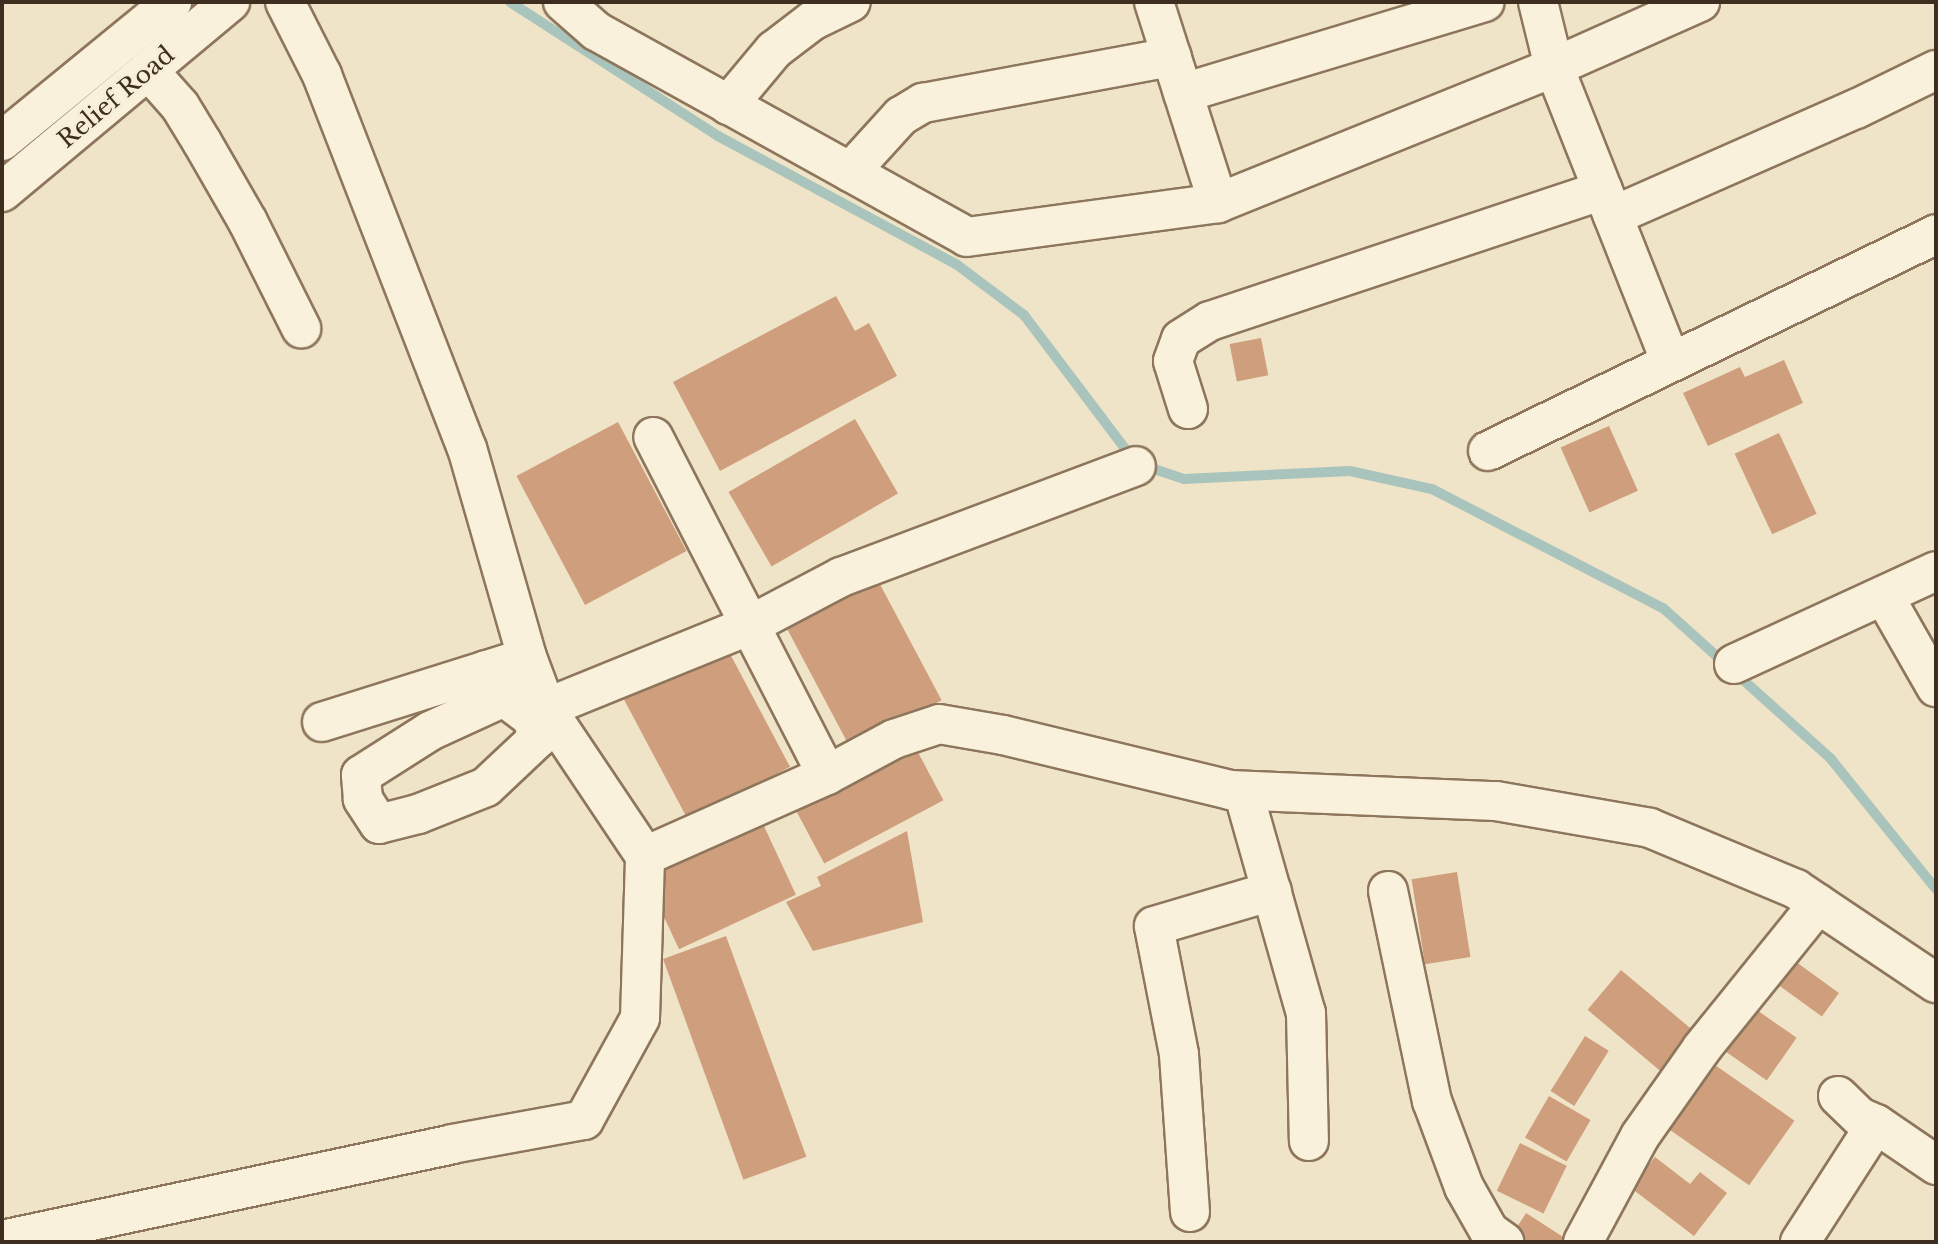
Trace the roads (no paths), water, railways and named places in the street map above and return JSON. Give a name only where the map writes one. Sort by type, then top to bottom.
[{"type":"street","name":"Relief Road","points":[[2,141],[172,2]]},
{"type":"street","name":"Relief Road","points":[[2,192],[230,2]]},
{"type":"street","points":[[2,1240],[438,1147],[584,1120],[640,1018],[645,856],[546,708],[527,657],[467,448],[322,75],[285,2]]},
{"type":"street","points":[[564,2],[596,31],[967,237],[1218,203],[1554,66],[1700,2]]},
{"type":"street","points":[[729,105],[774,50],[812,21],[851,2]]},
{"type":"street","points":[[1154,2],[1218,203]]},
{"type":"street","points":[[850,172],[901,116],[923,103],[1177,75],[1485,2]]},
{"type":"street","points":[[1538,2],[1554,66],[1671,362]]},
{"type":"street","points":[[148,70],[180,106],[202,142],[248,222],[301,328]]},
{"type":"street","points":[[1188,409],[1173,361],[1181,339],[1210,321],[1608,203],[1856,109],[1936,70]]},
{"type":"street","points":[[1488,451],[1936,233]]},
{"type":"street","points":[[653,437],[827,775]]},
{"type":"street","points":[[546,708],[750,625],[841,577],[1136,466]]},
{"type":"street","points":[[1734,664],[1936,571]]},
{"type":"street","points":[[1884,596],[1936,687]]},
{"type":"street","points":[[322,722],[495,684],[527,657]]},
{"type":"street","points":[[645,856],[827,775],[894,739],[939,724],[1003,735],[1243,791],[1496,801],[1650,828],[1796,889],[1936,984]]},
{"type":"street","points":[[1243,791],[1306,1013],[1309,1141]]},
{"type":"street","points":[[1190,1212],[1179,1054],[1154,926],[1272,891]]},
{"type":"street","points":[[1388,891],[1432,1101],[1464,1187],[1489,1231],[1504,1242]]},
{"type":"street","points":[[1583,1242],[1640,1136],[1702,1048],[1818,904]]},
{"type":"street","points":[[1838,1096],[1860,1117],[1877,1124],[1936,1165]]},
{"type":"street","points":[[1800,1242],[1877,1124]]},
{"type":"waterway","points":[[510,2],[718,136],[956,264],[1024,315],[1132,458]]},
{"type":"waterway","points":[[1145,466],[1184,479],[1350,471],[1432,489],[1663,608],[1831,759],[1936,889]]}]
